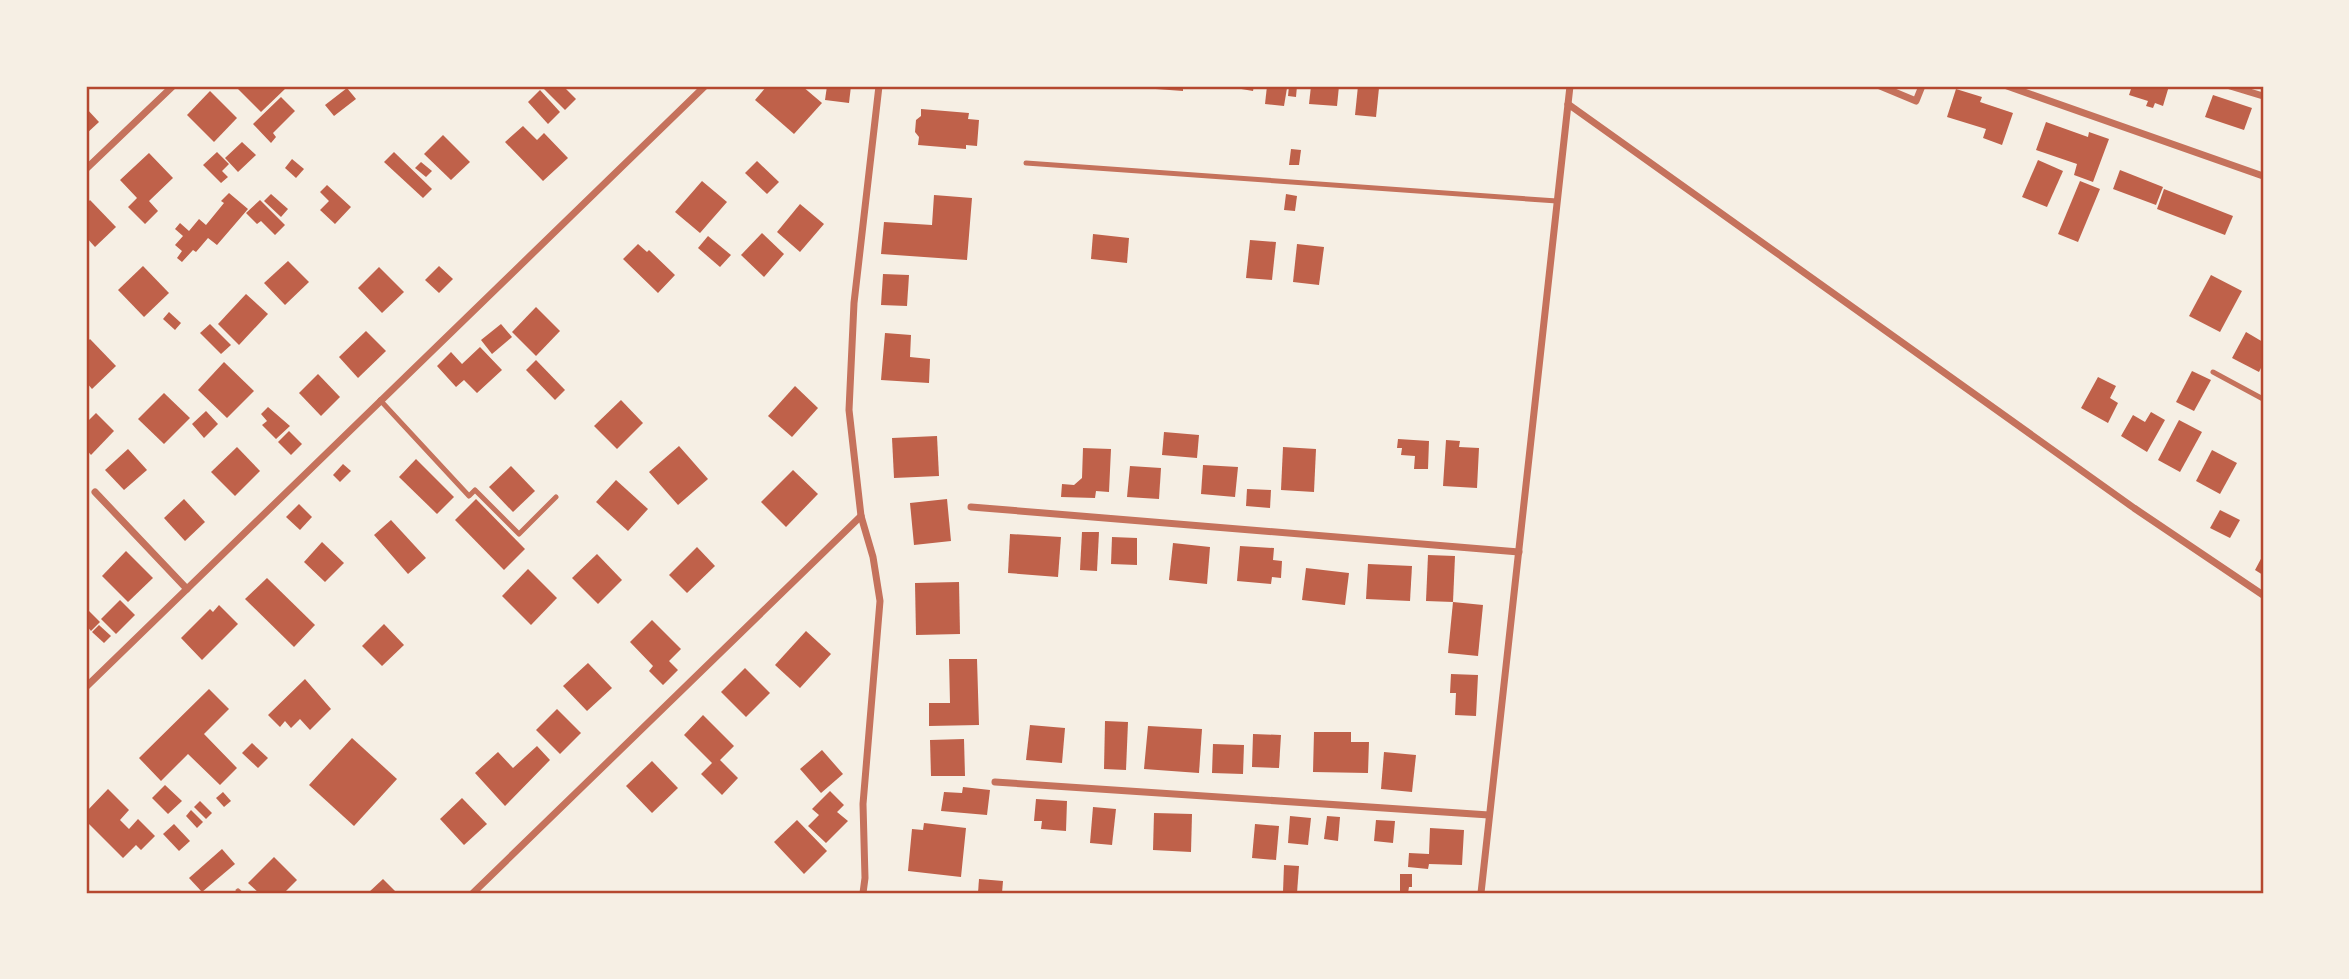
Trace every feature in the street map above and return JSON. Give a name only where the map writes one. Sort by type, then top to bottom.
[{"type":"street","points":[[86,169],[173,86]]},
{"type":"street","points":[[86,687],[705,86]]},
{"type":"street","points":[[863,893],[863,804],[880,600],[873,557],[861,516],[849,410],[854,303],[880,86]]},
{"type":"street","points":[[1481,893],[1570,86]]},
{"type":"street","points":[[1880,86],[1916,100],[1922,86]]},
{"type":"street","points":[[2007,86],[2263,176]]},
{"type":"street","points":[[2230,86],[2263,96]]},
{"type":"street","points":[[1568,104],[2134,509],[2263,594]]},
{"type":"street","points":[[94,492],[187,589]]},
{"type":"street","points":[[971,507],[1518,552]]},
{"type":"street","points":[[473,893],[861,516]]},
{"type":"street","points":[[995,782],[1489,815]]},
{"type":"lane","points":[[1026,163],[1557,201]]},
{"type":"lane","points":[[2213,372],[2263,399]]},
{"type":"lane","points":[[380,400],[469,496],[475,490],[519,534],[556,497]]},
{"type":"building","points":[[235,86],[284,86],[286,88],[261,112]]},
{"type":"building","points":[[541,86],[563,86],[576,99],[565,110]]},
{"type":"building","points":[[767,86],[802,86],[822,103],[794,134],[755,100]]},
{"type":"building","points":[[827,86],[851,86],[849,103],[825,100]]},
{"type":"building","points":[[1183,86],[1183,91],[1142,88]]},
{"type":"building","points":[[1224,86],[1254,86],[1253,91]]},
{"type":"building","points":[[1267,86],[1287,88],[1284,106],[1265,104]]},
{"type":"building","points":[[1289,86],[1297,86],[1296,97],[1288,96]]},
{"type":"building","points":[[1311,86],[1339,86],[1337,106],[1309,104]]},
{"type":"building","points":[[1358,86],[1379,88],[1376,117],[1355,115]]},
{"type":"building","points":[[2132,86],[2169,86],[2163,106],[2155,103],[2153,108],[2146,106],[2148,101],[2129,95]]},
{"type":"building","points":[[347,88],[356,99],[334,116],[325,105]]},
{"type":"building","points":[[1956,89],[1982,97],[1980,102],[2013,113],[2002,145],[1983,138],[1986,129],[1947,117]]},
{"type":"building","points":[[540,90],[560,112],[548,124],[528,102]]},
{"type":"building","points":[[210,91],[237,118],[214,142],[187,115]]},
{"type":"building","points":[[2213,95],[2252,108],[2244,130],[2205,117]]},
{"type":"building","points":[[281,97],[295,111],[273,133],[276,137],[271,143],[253,124]]},
{"type":"building","points":[[86,108],[99,122],[86,134]]},
{"type":"building","points":[[921,109],[969,113],[968,119],[979,120],[977,146],[966,145],[966,149],[918,145],[916,120],[921,116]]},
{"type":"building","points":[[2046,122],[2088,137],[2089,132],[2109,139],[2093,182],[2074,175],[2077,164],[2036,150]]},
{"type":"building","points":[[523,126],[537,140],[544,133],[568,158],[543,181],[505,142]]},
{"type":"building","points":[[443,135],[470,162],[451,180],[424,154]]},
{"type":"building","points":[[242,142],[256,155],[238,172],[225,158]]},
{"type":"building","points":[[1291,149],[1301,150],[1299,165],[1289,165]]},
{"type":"building","points":[[217,152],[229,164],[222,171],[228,177],[221,183],[203,165]]},
{"type":"building","points":[[394,152],[432,189],[423,198],[384,162]]},
{"type":"building","points":[[149,153],[173,178],[149,201],[158,211],[145,224],[128,207],[137,198],[120,180]]},
{"type":"building","points":[[292,159],[304,169],[296,178],[285,168]]},
{"type":"building","points":[[2038,160],[2063,171],[2047,207],[2022,197]]},
{"type":"building","points":[[757,161],[779,182],[767,194],[745,173]]},
{"type":"building","points":[[421,162],[432,171],[426,177],[415,168]]},
{"type":"building","points":[[2120,170],[2163,187],[2156,205],[2113,189]]},
{"type":"building","points":[[702,181],[727,202],[700,233],[675,212]]},
{"type":"building","points":[[2080,181],[2100,189],[2078,242],[2058,234]]},
{"type":"building","points":[[327,185],[351,207],[335,224],[320,210],[329,201],[320,192]]},
{"type":"building","points":[[2164,189],[2233,216],[2225,235],[2157,209]]},
{"type":"building","points":[[229,193],[248,209],[217,245],[208,238],[196,252],[193,250],[182,262],[177,258],[182,251],[175,245],[183,236],[175,229],[180,223],[189,231],[199,219],[206,225]]},
{"type":"building","points":[[271,194],[288,209],[281,217],[264,201]]},
{"type":"building","points":[[1286,194],[1297,196],[1295,211],[1284,210]]},
{"type":"building","points":[[934,195],[972,198],[967,260],[881,254],[884,222],[932,225]]},
{"type":"building","points":[[90,200],[116,227],[95,247],[86,237],[86,204]]},
{"type":"building","points":[[260,200],[285,225],[275,235],[261,221],[257,224],[246,213]]},
{"type":"building","points":[[800,204],[824,224],[800,252],[777,232]]},
{"type":"building","points":[[762,233],[784,254],[764,277],[741,255]]},
{"type":"building","points":[[1093,234],[1129,238],[1127,263],[1091,259]]},
{"type":"building","points":[[708,236],[731,255],[720,267],[698,248]]},
{"type":"building","points":[[1250,240],[1276,242],[1272,280],[1246,278]]},
{"type":"building","points":[[638,244],[647,252],[649,250],[675,275],[658,293],[623,259]]},
{"type":"building","points":[[1297,244],[1324,247],[1319,285],[1293,282]]},
{"type":"building","points":[[288,261],[309,282],[285,305],[264,283]]},
{"type":"building","points":[[143,266],[169,293],[144,317],[118,290]]},
{"type":"building","points":[[439,266],[453,279],[439,293],[425,280]]},
{"type":"building","points":[[379,267],[404,292],[382,313],[358,288]]},
{"type":"building","points":[[883,274],[909,275],[907,306],[881,305]]},
{"type":"building","points":[[2211,275],[2242,291],[2220,332],[2189,316]]},
{"type":"building","points":[[246,294],[268,314],[239,345],[218,324]]},
{"type":"building","points":[[536,307],[560,331],[536,356],[512,332]]},
{"type":"building","points":[[169,312],[181,323],[175,330],[163,319]]},
{"type":"building","points":[[210,324],[231,345],[221,354],[200,333]]},
{"type":"building","points":[[501,324],[512,337],[492,354],[481,340]]},
{"type":"building","points":[[366,331],[386,351],[358,378],[339,357]]},
{"type":"building","points":[[2246,332],[2263,342],[2263,364],[2259,372],[2232,358]]},
{"type":"building","points":[[885,333],[911,335],[910,357],[930,359],[929,383],[881,380]]},
{"type":"building","points":[[90,339],[116,366],[92,389],[86,382],[86,343]]},
{"type":"building","points":[[480,347],[502,370],[477,393],[464,380],[456,387],[437,366],[451,352],[462,364]]},
{"type":"building","points":[[536,360],[565,390],[555,400],[526,370]]},
{"type":"building","points":[[224,362],[254,391],[227,418],[198,390]]},
{"type":"building","points":[[2192,371],[2211,380],[2194,411],[2176,402]]},
{"type":"building","points":[[318,374],[340,397],[321,416],[299,393]]},
{"type":"building","points":[[2098,377],[2116,386],[2110,398],[2118,403],[2108,423],[2081,408]]},
{"type":"building","points":[[795,386],[818,408],[792,437],[768,416]]},
{"type":"building","points":[[164,393],[190,418],[164,444],[138,419]]},
{"type":"building","points":[[621,400],[643,423],[617,449],[594,426]]},
{"type":"building","points":[[268,407],[290,426],[276,439],[262,425],[267,421],[261,414]]},
{"type":"building","points":[[206,411],[218,424],[204,438],[192,424]]},
{"type":"building","points":[[2151,412],[2165,420],[2147,452],[2121,436],[2133,415],[2145,422]]},
{"type":"building","points":[[96,413],[114,431],[91,455],[86,449],[86,423]]},
{"type":"building","points":[[2179,420],[2202,432],[2180,472],[2158,460]]},
{"type":"building","points":[[289,431],[302,444],[291,455],[278,442]]},
{"type":"building","points":[[1164,432],[1199,435],[1197,458],[1162,455]]},
{"type":"building","points":[[937,436],[939,476],[894,478],[892,438]]},
{"type":"building","points":[[1398,439],[1429,441],[1428,469],[1414,469],[1415,456],[1401,455],[1402,448],[1397,448]]},
{"type":"building","points":[[1446,440],[1460,441],[1459,447],[1479,448],[1477,488],[1443,486]]},
{"type":"building","points":[[679,446],[708,479],[678,505],[649,472]]},
{"type":"building","points":[[237,447],[260,471],[235,496],[211,472]]},
{"type":"building","points":[[1283,447],[1316,449],[1314,492],[1281,490]]},
{"type":"building","points":[[1083,448],[1111,449],[1109,492],[1096,491],[1095,498],[1061,497],[1062,484],[1074,485],[1082,478]]},
{"type":"building","points":[[128,449],[147,470],[124,490],[105,470]]},
{"type":"building","points":[[2212,450],[2237,463],[2220,494],[2196,481]]},
{"type":"building","points":[[416,459],[454,497],[437,514],[399,477]]},
{"type":"building","points":[[343,464],[351,471],[340,482],[333,475]]},
{"type":"building","points":[[1203,465],[1238,467],[1235,497],[1201,494]]},
{"type":"building","points":[[511,466],[535,491],[513,512],[489,487]]},
{"type":"building","points":[[1130,466],[1161,468],[1159,499],[1127,497]]},
{"type":"building","points":[[793,470],[818,494],[786,527],[761,502]]},
{"type":"building","points":[[616,480],[648,509],[628,531],[596,502]]},
{"type":"building","points":[[1247,489],[1271,490],[1270,508],[1246,506]]},
{"type":"building","points":[[184,499],[205,522],[185,541],[164,518]]},
{"type":"building","points":[[476,499],[525,549],[504,570],[455,520]]},
{"type":"building","points":[[947,499],[951,541],[914,545],[910,503]]},
{"type":"building","points":[[299,504],[312,517],[300,530],[286,517]]},
{"type":"building","points":[[2220,510],[2240,520],[2230,538],[2210,528]]},
{"type":"building","points":[[391,520],[426,558],[408,574],[374,535]]},
{"type":"building","points":[[1082,532],[1099,532],[1097,571],[1080,570]]},
{"type":"building","points":[[1010,534],[1061,537],[1058,577],[1008,573]]},
{"type":"building","points":[[1112,537],[1137,538],[1137,565],[1111,564]]},
{"type":"building","points":[[322,542],[344,563],[325,582],[304,562]]},
{"type":"building","points":[[1173,543],[1210,547],[1207,584],[1169,580]]},
{"type":"building","points":[[1240,546],[1274,548],[1273,560],[1282,561],[1281,578],[1272,577],[1271,584],[1237,581]]},
{"type":"building","points":[[697,547],[715,566],[687,593],[669,575]]},
{"type":"building","points":[[126,551],[153,578],[128,602],[102,576]]},
{"type":"building","points":[[597,554],[622,580],[598,604],[572,578]]},
{"type":"building","points":[[1428,555],[1455,556],[1453,602],[1426,601]]},
{"type":"building","points":[[2263,555],[2263,575],[2255,570]]},
{"type":"building","points":[[1368,564],[1412,566],[1410,601],[1366,599]]},
{"type":"building","points":[[1306,568],[1349,573],[1345,605],[1302,600]]},
{"type":"building","points":[[528,569],[557,598],[531,625],[502,596]]},
{"type":"building","points":[[267,578],[315,625],[294,647],[245,599]]},
{"type":"building","points":[[959,582],[960,634],[916,635],[915,583]]},
{"type":"building","points":[[120,600],[135,615],[116,634],[101,619]]},
{"type":"building","points":[[1453,602],[1483,605],[1478,656],[1448,653]]},
{"type":"building","points":[[219,605],[238,624],[202,660],[181,638],[210,609],[213,612]]},
{"type":"building","points":[[87,609],[100,622],[91,631],[86,625]]},
{"type":"building","points":[[652,620],[681,649],[669,661],[678,670],[663,685],[649,671],[653,666],[630,642]]},
{"type":"building","points":[[384,624],[404,645],[382,666],[362,646]]},
{"type":"building","points":[[99,625],[111,636],[104,643],[92,632]]},
{"type":"building","points":[[806,631],[831,654],[800,688],[775,665]]},
{"type":"building","points":[[949,659],[977,659],[979,725],[929,726],[929,703],[950,703]]},
{"type":"building","points":[[588,663],[612,688],[587,711],[563,686]]},
{"type":"building","points":[[745,668],[770,693],[746,717],[721,692]]},
{"type":"building","points":[[1451,674],[1478,675],[1476,716],[1455,715],[1456,693],[1450,693]]},
{"type":"building","points":[[305,679],[331,709],[310,730],[300,719],[291,728],[285,721],[280,727],[268,715]]},
{"type":"building","points":[[209,689],[229,709],[204,734],[237,768],[220,785],[188,754],[161,781],[139,758]]},
{"type":"building","points":[[557,709],[581,733],[560,754],[536,730]]},
{"type":"building","points":[[703,715],[734,746],[720,760],[738,778],[722,795],[701,774],[712,763],[684,735]]},
{"type":"building","points":[[1105,721],[1128,722],[1126,770],[1104,769]]},
{"type":"building","points":[[1030,725],[1065,728],[1062,763],[1026,760]]},
{"type":"building","points":[[1148,726],[1202,729],[1199,773],[1144,769]]},
{"type":"building","points":[[1314,732],[1351,732],[1351,742],[1369,742],[1368,773],[1313,772]]},
{"type":"building","points":[[1253,734],[1281,735],[1279,768],[1252,767]]},
{"type":"building","points":[[352,738],[397,779],[354,826],[309,785]]},
{"type":"building","points":[[964,739],[965,776],[931,776],[930,740]]},
{"type":"building","points":[[252,743],[268,758],[258,768],[242,753]]},
{"type":"building","points":[[1213,744],[1244,745],[1243,774],[1212,773]]},
{"type":"building","points":[[537,746],[550,760],[505,806],[475,773],[498,752],[513,768]]},
{"type":"building","points":[[822,750],[843,774],[821,793],[800,769]]},
{"type":"building","points":[[1384,752],[1416,755],[1412,792],[1381,789]]},
{"type":"building","points":[[652,761],[678,788],[652,813],[626,786]]},
{"type":"building","points":[[165,785],[182,801],[168,814],[152,798]]},
{"type":"building","points":[[963,787],[990,790],[987,815],[941,811],[944,792],[962,793]]},
{"type":"building","points":[[108,789],[129,810],[120,820],[129,829],[138,819],[155,836],[141,850],[136,845],[123,858],[86,821],[86,812]]},
{"type":"building","points":[[830,791],[844,805],[837,812],[848,821],[826,843],[808,826],[819,815],[812,809]]},
{"type":"building","points":[[223,792],[231,801],[224,807],[216,798]]},
{"type":"building","points":[[462,798],[487,824],[464,845],[440,819]]},
{"type":"building","points":[[1036,799],[1067,801],[1066,831],[1041,829],[1042,821],[1034,821]]},
{"type":"building","points":[[200,801],[212,813],[206,819],[194,807]]},
{"type":"building","points":[[1093,807],[1116,809],[1112,845],[1090,843]]},
{"type":"building","points":[[191,810],[203,822],[197,828],[186,816]]},
{"type":"building","points":[[1154,813],[1192,814],[1191,852],[1153,850]]},
{"type":"building","points":[[1290,816],[1311,818],[1308,845],[1288,843]]},
{"type":"building","points":[[1327,816],[1340,817],[1338,841],[1324,839]]},
{"type":"building","points":[[797,820],[827,851],[804,874],[774,842]]},
{"type":"building","points":[[1376,820],[1395,821],[1393,843],[1374,841]]},
{"type":"building","points":[[924,823],[966,828],[961,877],[908,871],[912,829],[923,830]]},
{"type":"building","points":[[174,824],[190,841],[179,851],[163,834]]},
{"type":"building","points":[[1255,824],[1279,826],[1276,860],[1252,858]]},
{"type":"building","points":[[1430,828],[1464,830],[1462,865],[1429,864],[1428,869],[1408,867],[1409,853],[1429,854]]},
{"type":"building","points":[[222,849],[235,864],[202,892],[189,878]]},
{"type":"building","points":[[274,857],[297,880],[284,893],[259,893],[248,883]]},
{"type":"building","points":[[1284,865],[1299,866],[1297,893],[1283,892]]},
{"type":"building","points":[[1400,874],[1412,874],[1412,887],[1409,887],[1408,893],[1400,893]]},
{"type":"building","points":[[383,879],[397,893],[368,893]]},
{"type":"building","points":[[979,879],[1003,881],[1002,893],[978,893]]}]
